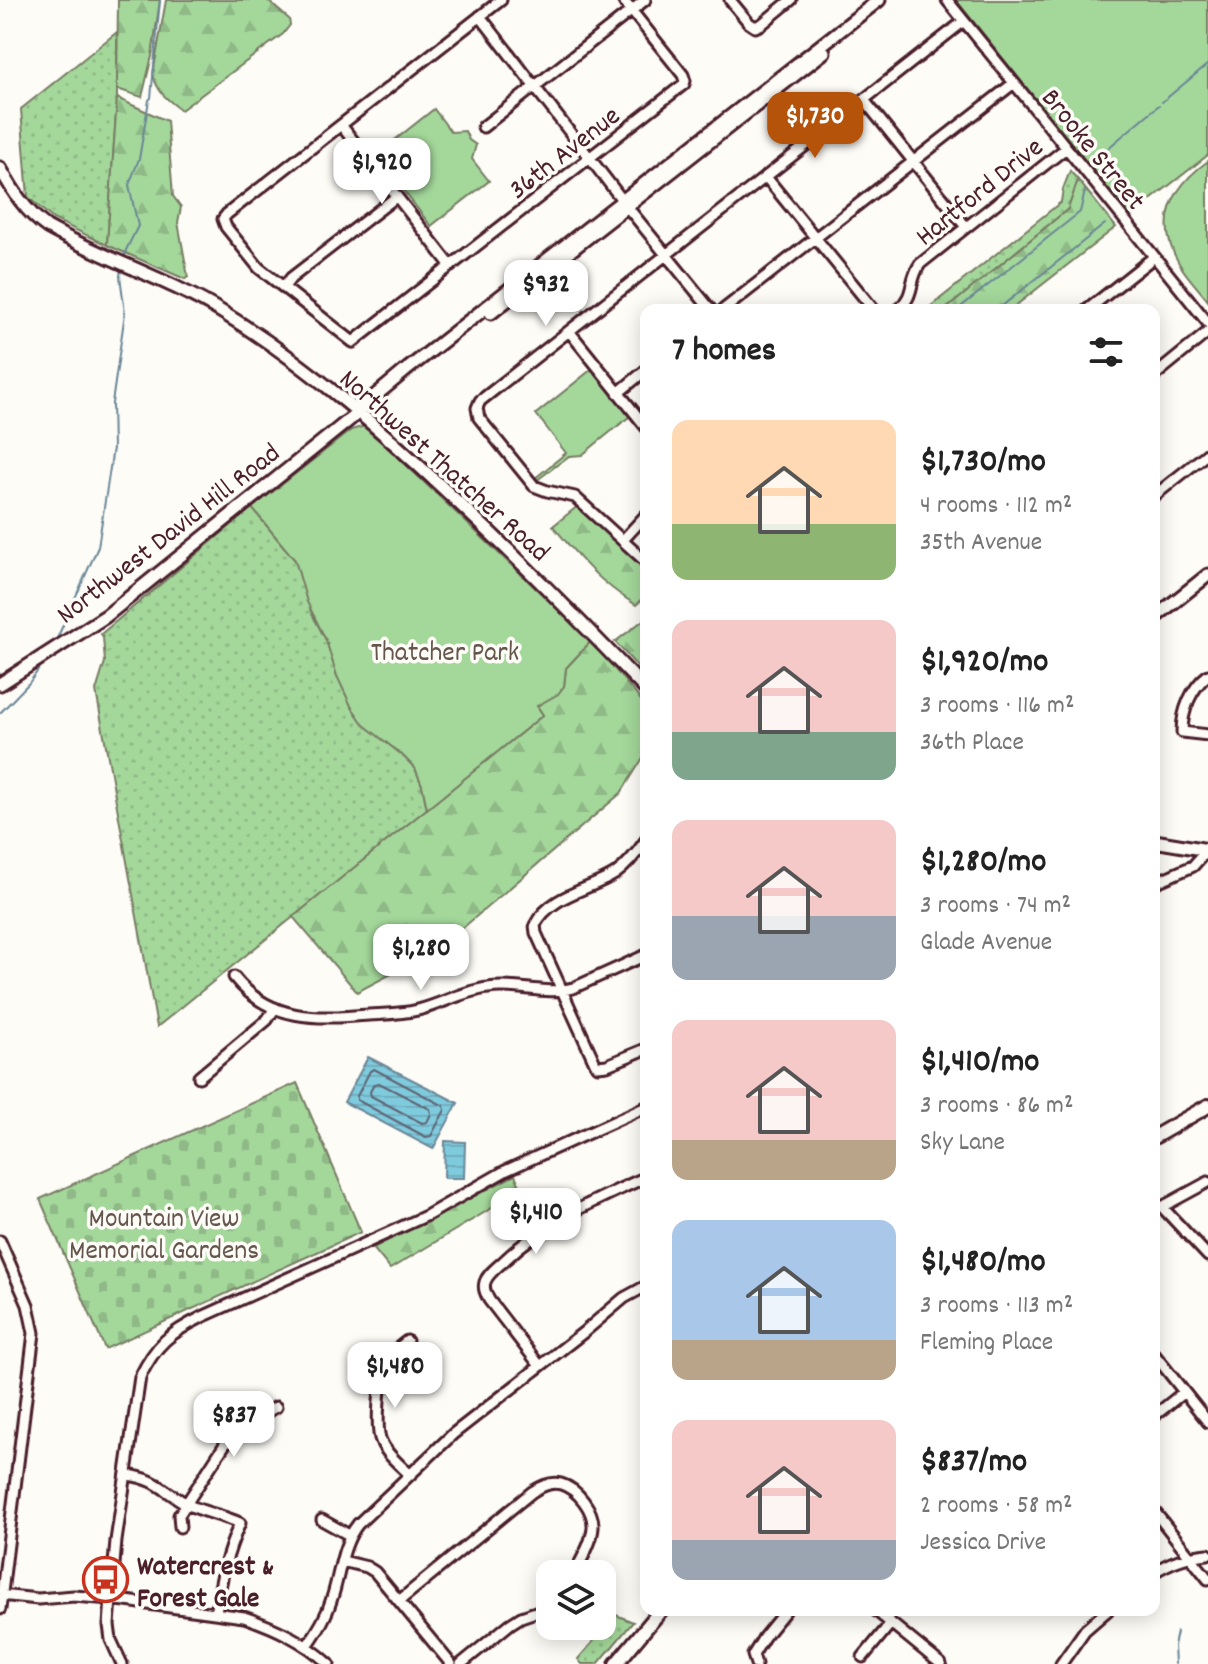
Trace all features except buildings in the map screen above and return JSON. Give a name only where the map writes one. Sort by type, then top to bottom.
[{"type":"main road","points":[[1160,1134],[1208,1106]]},
{"type":"main road","points":[[616,1664],[656,1616]]},
{"type":"street","points":[[396,197],[291,278],[284,287],[252,261],[223,219],[501,0]]},
{"type":"street","points":[[623,0],[632,11]]},
{"type":"street","points":[[483,127],[645,0]]},
{"type":"street","points":[[730,0],[755,27],[791,0]]},
{"type":"street","name":"Northwest David Hill Road","points":[[0,684],[106,616],[359,412],[369,410],[879,0]]},
{"type":"street","name":"Northwest David Hill Road","points":[[625,203],[891,0]]},
{"type":"street","name":"Brooke Street","points":[[947,0],[1208,323]]},
{"type":"street","name":"36th Avenue","points":[[284,287],[353,342],[678,89],[685,81],[683,75],[632,11]]},
{"type":"street","points":[[480,16],[706,304]]},
{"type":"street","points":[[640,556],[575,497],[534,486],[478,417],[477,408],[483,399],[964,21]]},
{"type":"street","points":[[731,304],[1014,83]]},
{"type":"street","points":[[864,100],[966,227]]},
{"type":"street","points":[[341,125],[451,266]]},
{"type":"street","name":"Hartford Drive","points":[[904,304],[909,298],[920,264],[1066,148]]},
{"type":"street","name":"Northwest Thatcher Road","points":[[0,168],[18,198],[36,218],[64,236],[200,299],[230,317],[359,412],[521,562],[640,684]]},
{"type":"street","points":[[766,177],[869,304]]},
{"type":"street","points":[[1095,304],[1154,257]]},
{"type":"street","points":[[569,331],[640,420]]},
{"type":"street","points":[[1160,371],[1208,332]]},
{"type":"street","points":[[618,393],[640,375]]},
{"type":"street","points":[[1160,491],[1208,453]]},
{"type":"street","points":[[623,540],[640,522]]},
{"type":"street","points":[[1160,613],[1208,575]]},
{"type":"street","points":[[1208,675],[1189,697],[1181,726],[1182,732],[1208,735]]},
{"type":"street","points":[[1160,842],[1208,850]]},
{"type":"street","points":[[640,848],[619,871],[566,897],[541,915],[535,925],[592,1059],[598,1066],[607,1065],[640,1051]]},
{"type":"street","points":[[1160,880],[1193,866],[1208,850]]},
{"type":"street","points":[[234,977],[262,1003],[306,1017],[326,1019],[415,1010],[490,987],[562,991],[640,958]]},
{"type":"street","points":[[199,1077],[267,1020],[275,1008]]},
{"type":"street","points":[[122,1664],[111,1640],[109,1625],[116,1541],[140,1377],[150,1356],[163,1342],[179,1329],[416,1221],[505,1171],[640,1110]]},
{"type":"street","points":[[540,1366],[489,1300],[484,1289],[486,1280],[511,1254],[558,1220],[640,1180]]},
{"type":"street","points":[[1208,1182],[1162,1207],[1208,1256]]},
{"type":"street","points":[[0,1241],[28,1305],[34,1333],[0,1609]]},
{"type":"street","points":[[307,1646],[332,1601],[349,1535],[358,1524],[453,1434],[624,1298],[640,1289]]},
{"type":"street","points":[[407,1341],[392,1353],[383,1369],[377,1426],[386,1450],[410,1475]]},
{"type":"street","points":[[1160,1362],[1208,1422]]},
{"type":"street","points":[[1160,1411],[1184,1392]]},
{"type":"street","points":[[180,1527],[179,1515],[185,1503],[229,1438],[240,1426],[276,1407]]},
{"type":"street","points":[[127,1475],[143,1477],[185,1503],[240,1523],[226,1558],[216,1612]]},
{"type":"street","points":[[399,1601],[539,1487],[547,1484],[570,1488],[592,1516],[593,1533],[580,1560]]},
{"type":"street","points":[[1160,1519],[1208,1579]]},
{"type":"street","points":[[322,1520],[349,1535]]},
{"type":"street","points":[[1160,1569],[1189,1555],[1208,1554]]},
{"type":"street","points":[[342,1561],[375,1572],[451,1664]]},
{"type":"street","points":[[1,1595],[38,1599],[74,1596],[111,1599],[244,1617],[280,1631],[307,1646],[329,1664]]},
{"type":"street","points":[[461,1664],[510,1624],[536,1612]]},
{"type":"street","points":[[755,1659],[764,1637],[781,1616]]},
{"type":"street","points":[[882,1616],[941,1664]]},
{"type":"street","points":[[1061,1664],[1085,1630],[1101,1616]]},
{"type":"street","points":[[863,1657],[891,1623]]},
{"type":"green space","points":[[118,0],[160,0],[142,97],[117,89]]},
{"type":"green space","points":[[166,0],[267,0],[289,19],[290,25],[283,34],[181,110],[160,90],[153,74]]},
{"type":"green space","points":[[956,0],[1208,0],[1208,155],[1130,216]]},
{"type":"green space","points":[[117,32],[117,98],[107,245],[53,219],[28,197],[21,109]]},
{"type":"green space","points":[[117,98],[167,121],[173,196],[181,207],[178,222],[188,277],[185,279],[107,245]]},
{"type":"green space","points":[[434,109],[451,132],[465,131],[469,140],[476,145],[472,159],[489,181],[431,226],[376,155]]},
{"type":"green space","points":[[1208,161],[1208,301],[1186,274],[1172,249],[1168,220],[1176,194]]},
{"type":"green space","points":[[1070,171],[1078,180],[1068,209],[952,304],[934,304],[1061,202]]},
{"type":"green space","points":[[1078,180],[1116,227],[1018,304],[952,304],[1068,209]]},
{"type":"green space","points":[[592,369],[630,416],[582,455],[569,456],[536,481],[534,479],[566,453],[536,414]]},
{"type":"green space","name":"Thatcher Park","points":[[365,426],[591,641],[566,668],[564,686],[558,694],[537,706],[543,715],[427,809],[415,768],[364,725],[351,706],[337,676],[326,640],[307,602],[295,560],[252,508],[351,430]]},
{"type":"green space","points":[[579,505],[640,564],[640,601],[636,605],[611,587],[553,526]]},
{"type":"green space","points":[[252,508],[295,560],[337,676],[381,738],[415,768],[427,809],[157,1027],[96,691],[105,662],[101,634]]},
{"type":"green space","points":[[640,623],[640,669],[615,642]]},
{"type":"green space","points":[[591,641],[640,699],[640,763],[621,793],[437,950],[357,992],[293,917],[543,715],[537,706],[564,686],[566,668]]},
{"type":"green space","name":"Mountain View Memorial Gardens","points":[[297,1083],[361,1232],[105,1349],[40,1199]]},
{"type":"green space","points":[[515,1175],[522,1190],[390,1269],[373,1248]]},
{"type":"green space","points":[[616,1615],[633,1622],[598,1664],[582,1664],[578,1659],[594,1640],[616,1640]]},
{"type":"water","points":[[368,1057],[458,1103],[433,1149],[344,1102]]},
{"type":"water","points":[[445,1141],[465,1142],[464,1178],[444,1178]]},
{"type":"waterway","points":[[124,259],[138,226],[129,185],[139,159],[151,98],[160,0]]},
{"type":"waterway","points":[[1162,102],[1208,64]]},
{"type":"waterway","points":[[1093,163],[1159,105]]},
{"type":"waterway","points":[[965,304],[1080,212],[1085,191]]},
{"type":"waterway","points":[[1005,304],[1105,224]]},
{"type":"waterway","points":[[55,643],[98,547],[113,448],[112,403],[125,313],[121,269]]},
{"type":"waterway","points":[[0,713],[44,662]]},
{"type":"waterway","points":[[1175,1664],[1177,1632]]},
{"type":"place","name":"Watercrest & Forest Gale","points":[[106,1580]]}]
